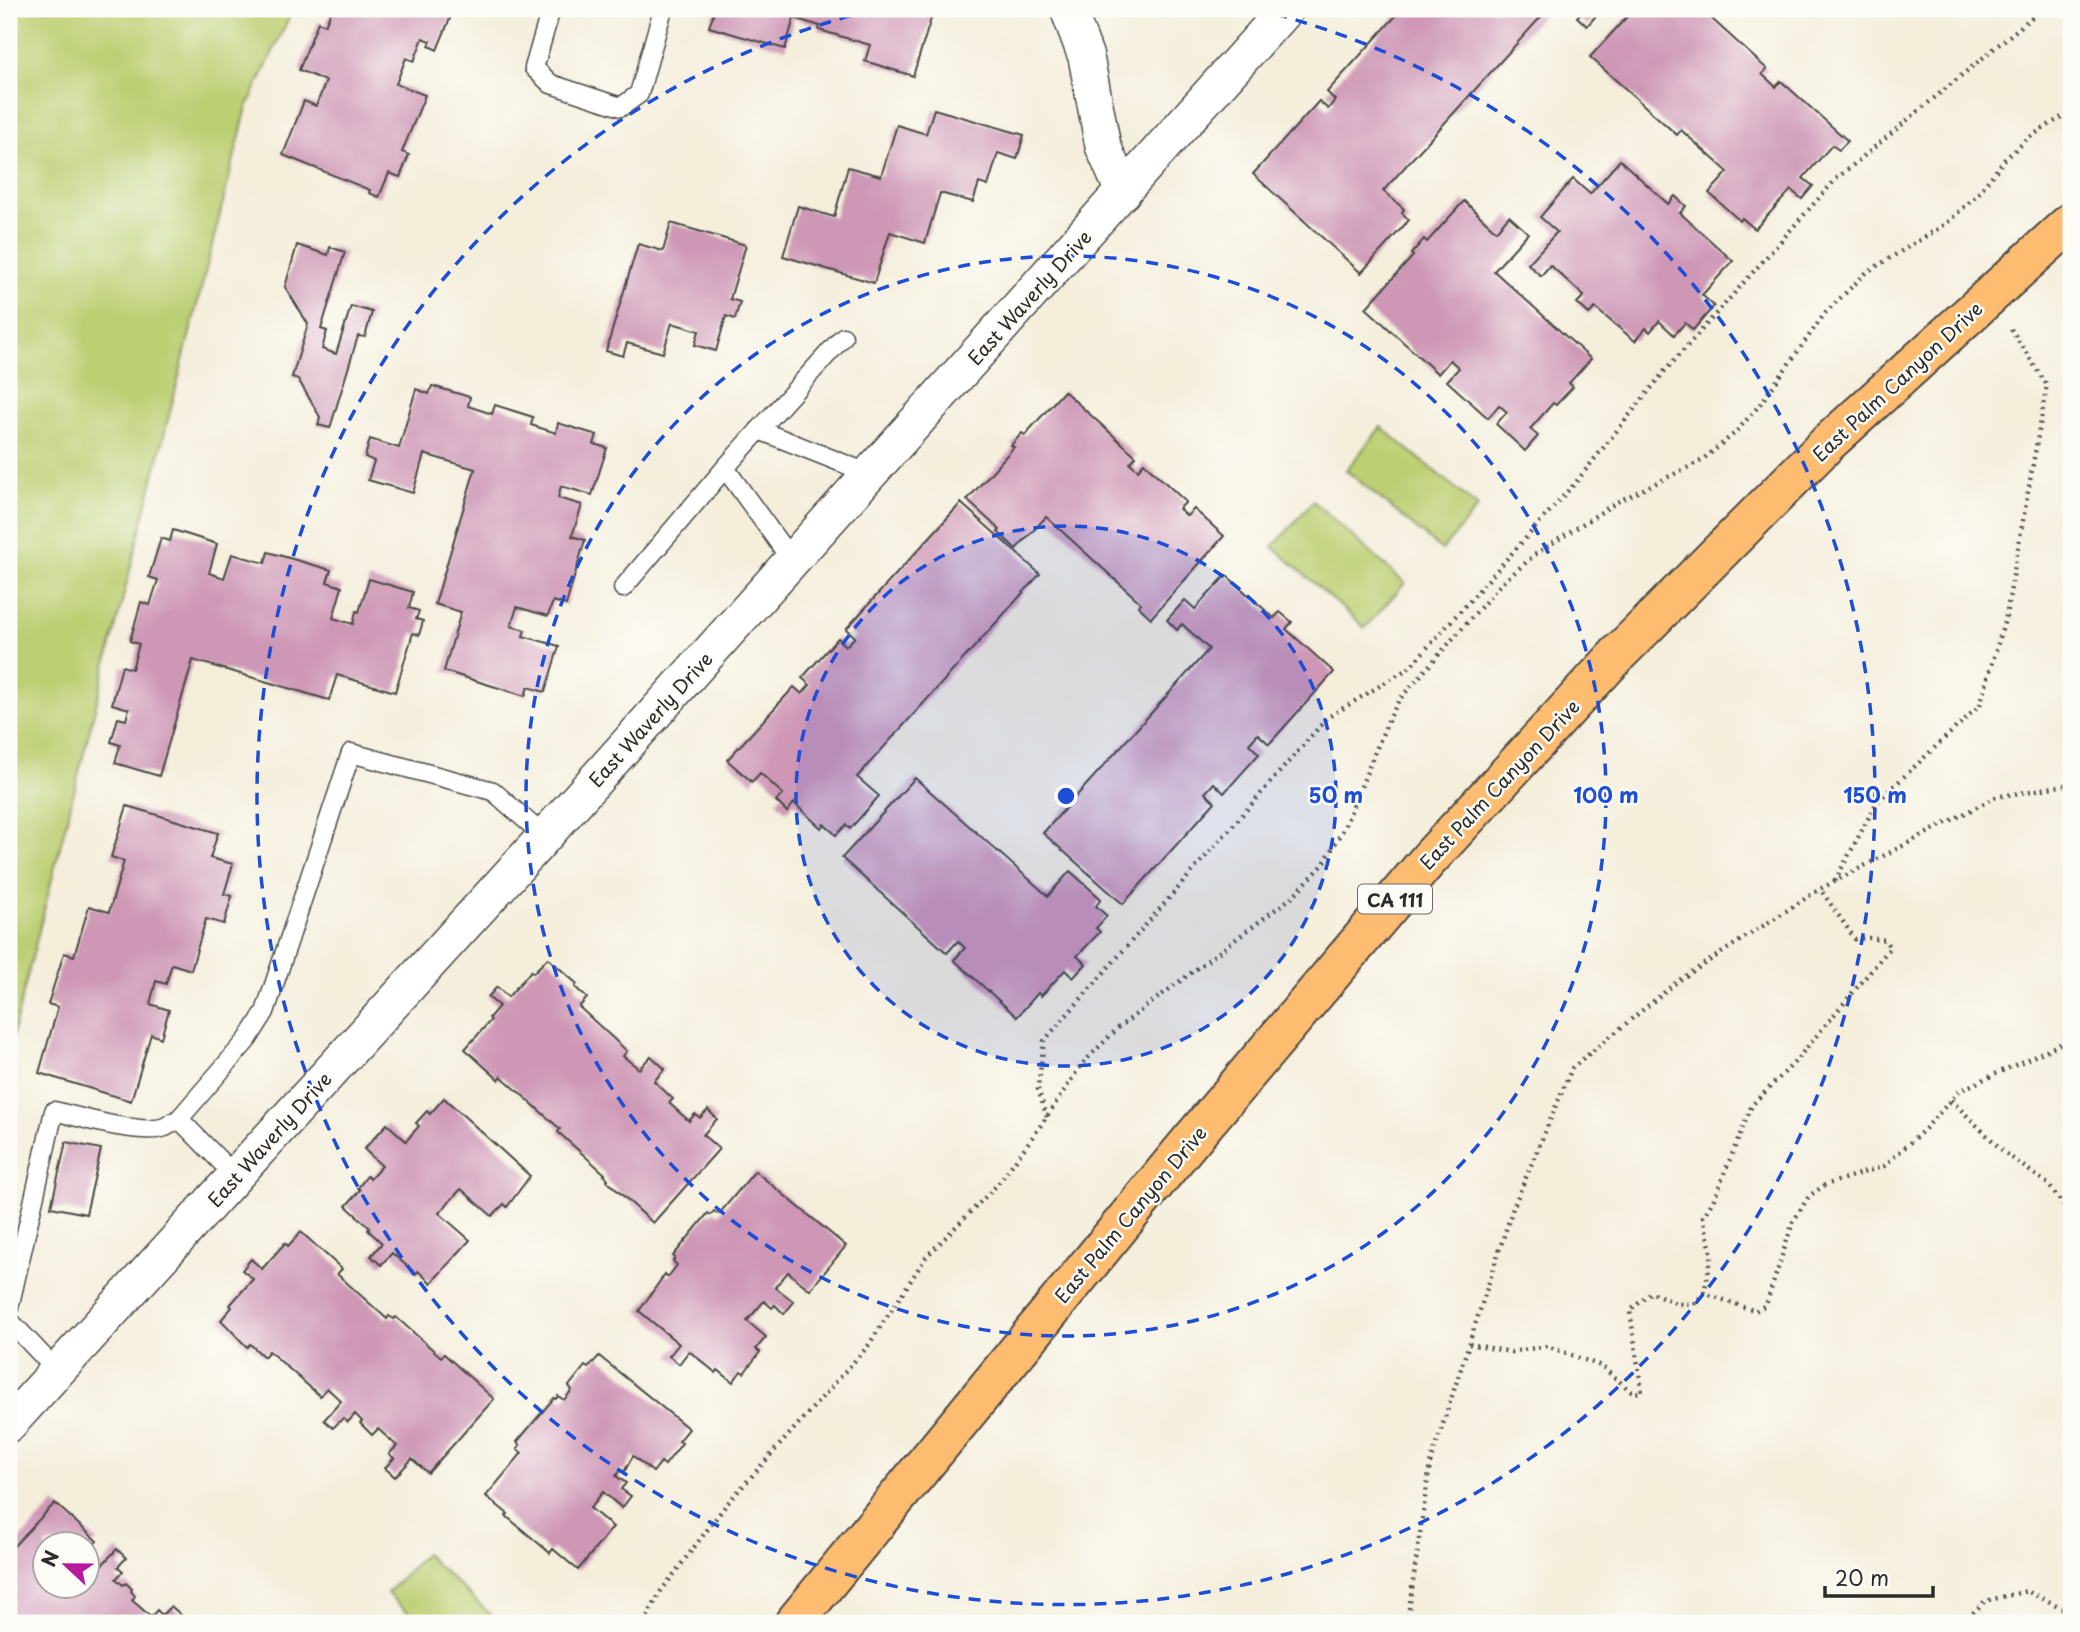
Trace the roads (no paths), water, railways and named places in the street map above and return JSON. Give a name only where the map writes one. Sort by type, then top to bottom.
[{"type":"main road","name":"East Palm Canyon Drive","points":[[794,1623],[1186,1146],[1429,859],[1618,654],[1829,442],[2071,222]]},
{"type":"street","points":[[1068,9],[1086,57],[1103,146],[1123,192]]},
{"type":"street","name":"East Waverly Drive","points":[[9,1424],[544,836],[1286,9]]},
{"type":"lane","points":[[551,9],[534,68],[551,84],[621,107],[639,94],[663,9]]},
{"type":"lane","points":[[623,587],[843,337]]},
{"type":"lane","points":[[759,430],[870,474]]},
{"type":"lane","points":[[725,468],[792,561]]},
{"type":"lane","points":[[9,1307],[54,1111],[118,1126],[147,1129],[165,1127],[179,1119],[248,1039],[265,1012],[351,753],[493,790],[544,836]]},
{"type":"lane","points":[[179,1119],[235,1176]]},
{"type":"lane","points":[[9,1320],[57,1371]]}]
